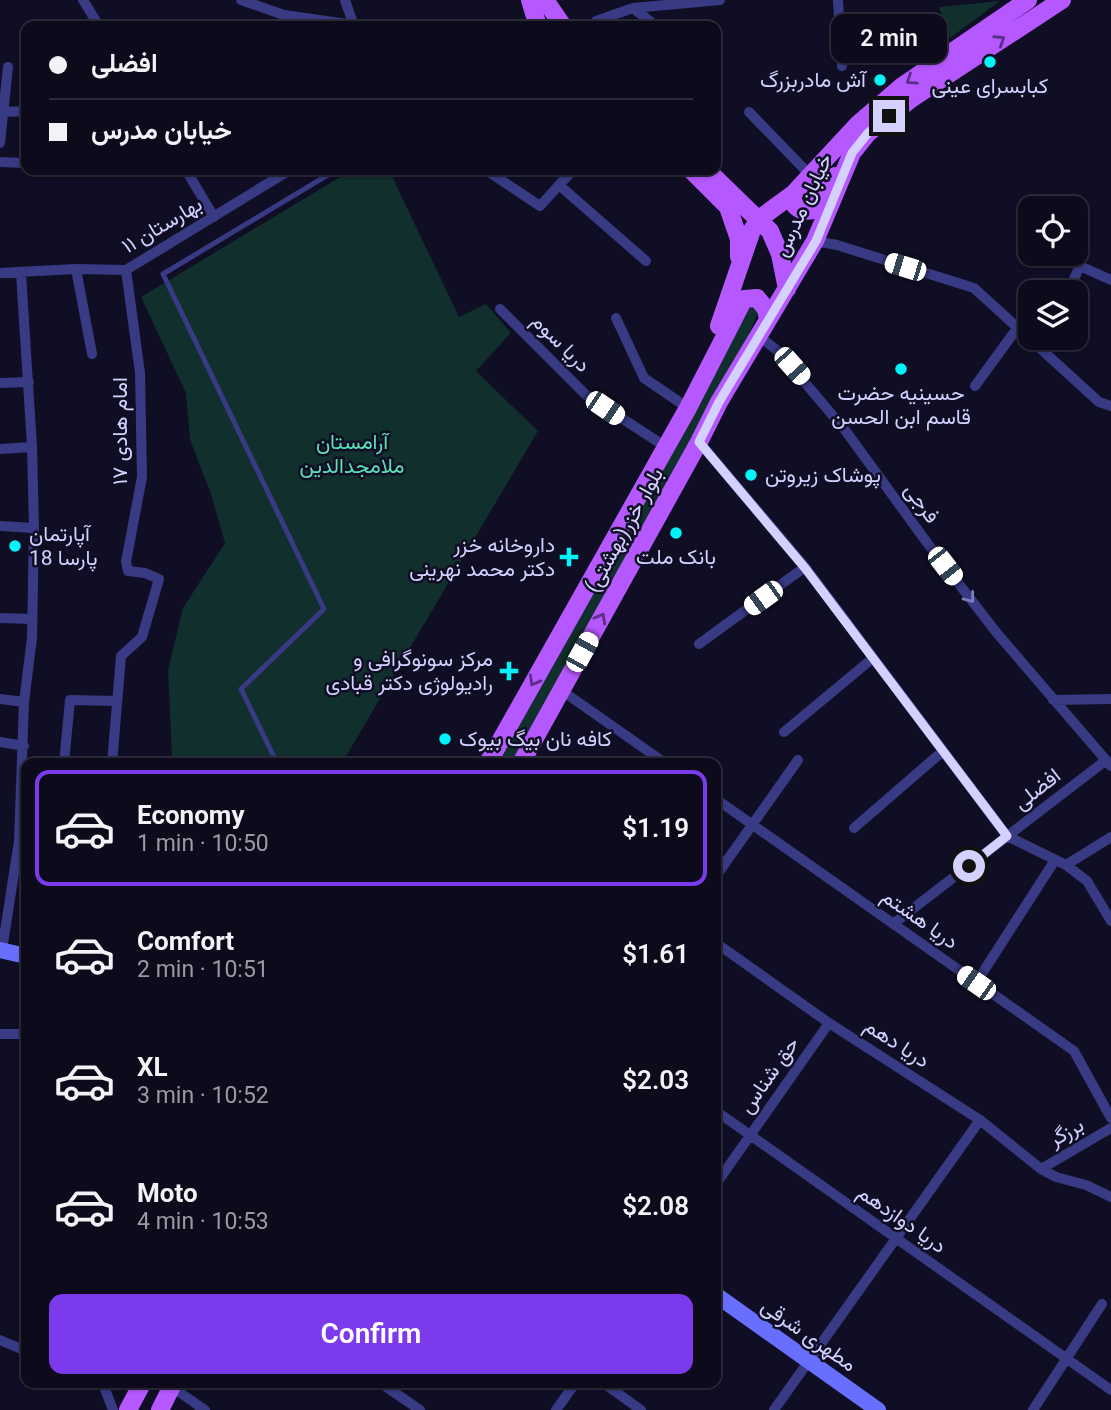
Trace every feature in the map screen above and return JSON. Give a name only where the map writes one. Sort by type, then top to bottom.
[{"type":"main road","points":[[530,0],[536,21]]},
{"type":"main road","points":[[545,0],[556,21]]},
{"type":"main road","name":"خیابان مدرس","points":[[763,328],[816,241],[852,153],[868,133],[911,99],[1062,0]]},
{"type":"main road","name":"خیابان مدرس","points":[[759,219],[793,194],[858,124],[901,87],[1019,3]]},
{"type":"main road","points":[[793,194],[794,205],[799,210],[813,210],[824,189],[852,153]]},
{"type":"main road","points":[[696,175],[728,207],[739,239],[738,275]]},
{"type":"main road","points":[[712,175],[770,231],[780,254],[787,289]]},
{"type":"main road","points":[[688,408],[752,230],[759,219]]},
{"type":"main road","points":[[688,408],[744,299],[757,298],[763,303],[763,328]]},
{"type":"main road","name":"بلوار خزر(بهشتی)","points":[[523,758],[719,402],[763,328]]},
{"type":"main road","name":"بلوار خزر(بهشتی)","points":[[491,758],[688,408]]},
{"type":"main road","points":[[1,950],[21,955]]},
{"type":"main road","name":"مطهری شرقی","points":[[721,1299],[878,1410]]},
{"type":"main road","points":[[128,1410],[141,1388]]},
{"type":"main road","points":[[160,1410],[171,1388]]},
{"type":"street","points":[[83,0],[96,21]]},
{"type":"street","points":[[241,0],[284,15],[328,21]]},
{"type":"street","points":[[345,0],[355,21]]},
{"type":"street","points":[[596,21],[633,8],[720,0]]},
{"type":"street","points":[[838,0],[842,66]]},
{"type":"street","points":[[633,8],[650,21]]},
{"type":"street","points":[[0,143],[8,67]]},
{"type":"street","points":[[3,112],[21,111]]},
{"type":"street","points":[[749,112],[810,175]]},
{"type":"street","points":[[0,162],[21,163]]},
{"type":"street","points":[[189,175],[214,217]]},
{"type":"street","name":"بهارستان ۱۱","points":[[0,273],[76,269],[126,270],[279,175]]},
{"type":"street","points":[[494,175],[540,206],[569,175]]},
{"type":"street","points":[[559,186],[646,261]]},
{"type":"street","points":[[816,241],[837,245],[974,288],[1018,327],[975,386]]},
{"type":"street","points":[[1074,280],[1080,266],[1111,280]]},
{"type":"street","points":[[76,269],[92,354]]},
{"type":"street","name":"امام هادی ۱۷","points":[[111,758],[121,656],[142,637],[159,579],[145,573],[128,571],[126,562],[142,477],[140,373],[126,270]]},
{"type":"street","points":[[21,273],[29,382],[34,528],[32,638],[24,702],[22,758]]},
{"type":"street","name":"دریا سوم","points":[[500,309],[586,395],[666,447]]},
{"type":"street","points":[[616,318],[644,378],[688,408]]},
{"type":"street","name":"فرجی","points":[[763,328],[779,352],[845,430],[987,621],[1108,763]]},
{"type":"street","points":[[1044,350],[1100,402],[1111,406]]},
{"type":"street","points":[[0,383],[29,382]]},
{"type":"street","points":[[699,442],[805,568],[1007,836],[1066,865],[1087,881],[1111,921]]},
{"type":"street","points":[[0,449],[32,447]]},
{"type":"street","points":[[0,526],[34,528]]},
{"type":"street","points":[[699,644],[805,568]]},
{"type":"street","points":[[0,618],[31,619]]},
{"type":"street","points":[[784,732],[873,658]]},
{"type":"street","points":[[561,690],[658,758]]},
{"type":"street","points":[[0,699],[24,702]]},
{"type":"street","points":[[1053,700],[1111,699]]},
{"type":"street","points":[[64,758],[70,700],[117,701]]},
{"type":"street","points":[[0,742],[23,746]]},
{"type":"street","points":[[854,828],[943,751]]},
{"type":"street","points":[[721,869],[798,760]]},
{"type":"street","name":"افضلی","points":[[893,924],[1007,836],[1108,763]]},
{"type":"street","points":[[1,950],[19,841],[21,794]]},
{"type":"street","name":"دریا هشتم","points":[[721,803],[1074,1051],[1111,1118]]},
{"type":"street","points":[[1066,865],[1111,837]]},
{"type":"street","points":[[976,983],[1055,860]]},
{"type":"street","name":"دریا دهم","points":[[721,947],[829,1023],[980,1119],[1041,1169],[1056,1177]]},
{"type":"street","name":"حق شناس","points":[[721,1177],[829,1023]]},
{"type":"street","points":[[0,1034],[21,1034]]},
{"type":"street","name":"دریا دوازدهم","points":[[721,1115],[1111,1390]]},
{"type":"street","points":[[774,1410],[980,1119]]},
{"type":"street","name":"برزگر","points":[[1041,1169],[1111,1128]]},
{"type":"street","name":"برزگر","points":[[1056,1177],[1086,1185],[1111,1197]]},
{"type":"street","points":[[1033,1410],[1102,1304]]},
{"type":"street","points":[[0,1340],[21,1349]]},
{"type":"street","points":[[106,1388],[113,1410]]},
{"type":"street","points":[[177,1388],[205,1410]]},
{"type":"street","points":[[388,1388],[420,1410]]},
{"type":"street","points":[[556,1410],[572,1388]]},
{"type":"street","points":[[610,1388],[641,1410]]},
{"type":"lane","points":[[275,758],[241,689],[324,609],[163,274],[328,175]]},
{"type":"green space","points":[[1000,1],[950,38],[939,7]]},
{"type":"green space","name":"آرامستان ملامجدالدین","points":[[344,175],[391,175],[459,317],[486,304],[511,333],[476,371],[538,431],[345,758],[171,758],[168,670],[183,608],[225,543],[210,491],[190,440],[186,393],[141,297]]},
{"type":"green space","points":[[750,308],[757,309],[758,313],[719,402],[515,758],[500,758]]},
{"type":"place","name":"کبابسرای عینی","points":[[990,62]]},
{"type":"place","name":"آش مادربزرگ","points":[[880,80]]},
{"type":"place","name":"حسینیه حضرت قاسم ابن الحسن","points":[[901,369]]},
{"type":"place","name":"پوشاک زیروتن","points":[[751,475]]},
{"type":"place","name":"بانک ملت","points":[[676,533]]},
{"type":"place","name":"آپارتمان پارسا 18","points":[[15,546]]},
{"type":"place","name":"داروخانه خزر دکتر محمد نهرینی","points":[[569,557]]},
{"type":"place","name":"مركز سونوگرافی و راديولوژی دكتر قبادی","points":[[509,671]]},
{"type":"place","name":"کافه نان بیگ بیوک","points":[[445,739]]},
{"type":"route","points":[[889,116],[868,133],[852,153],[816,241],[719,402],[699,442],[805,568],[1007,836],[969,866]]}]
